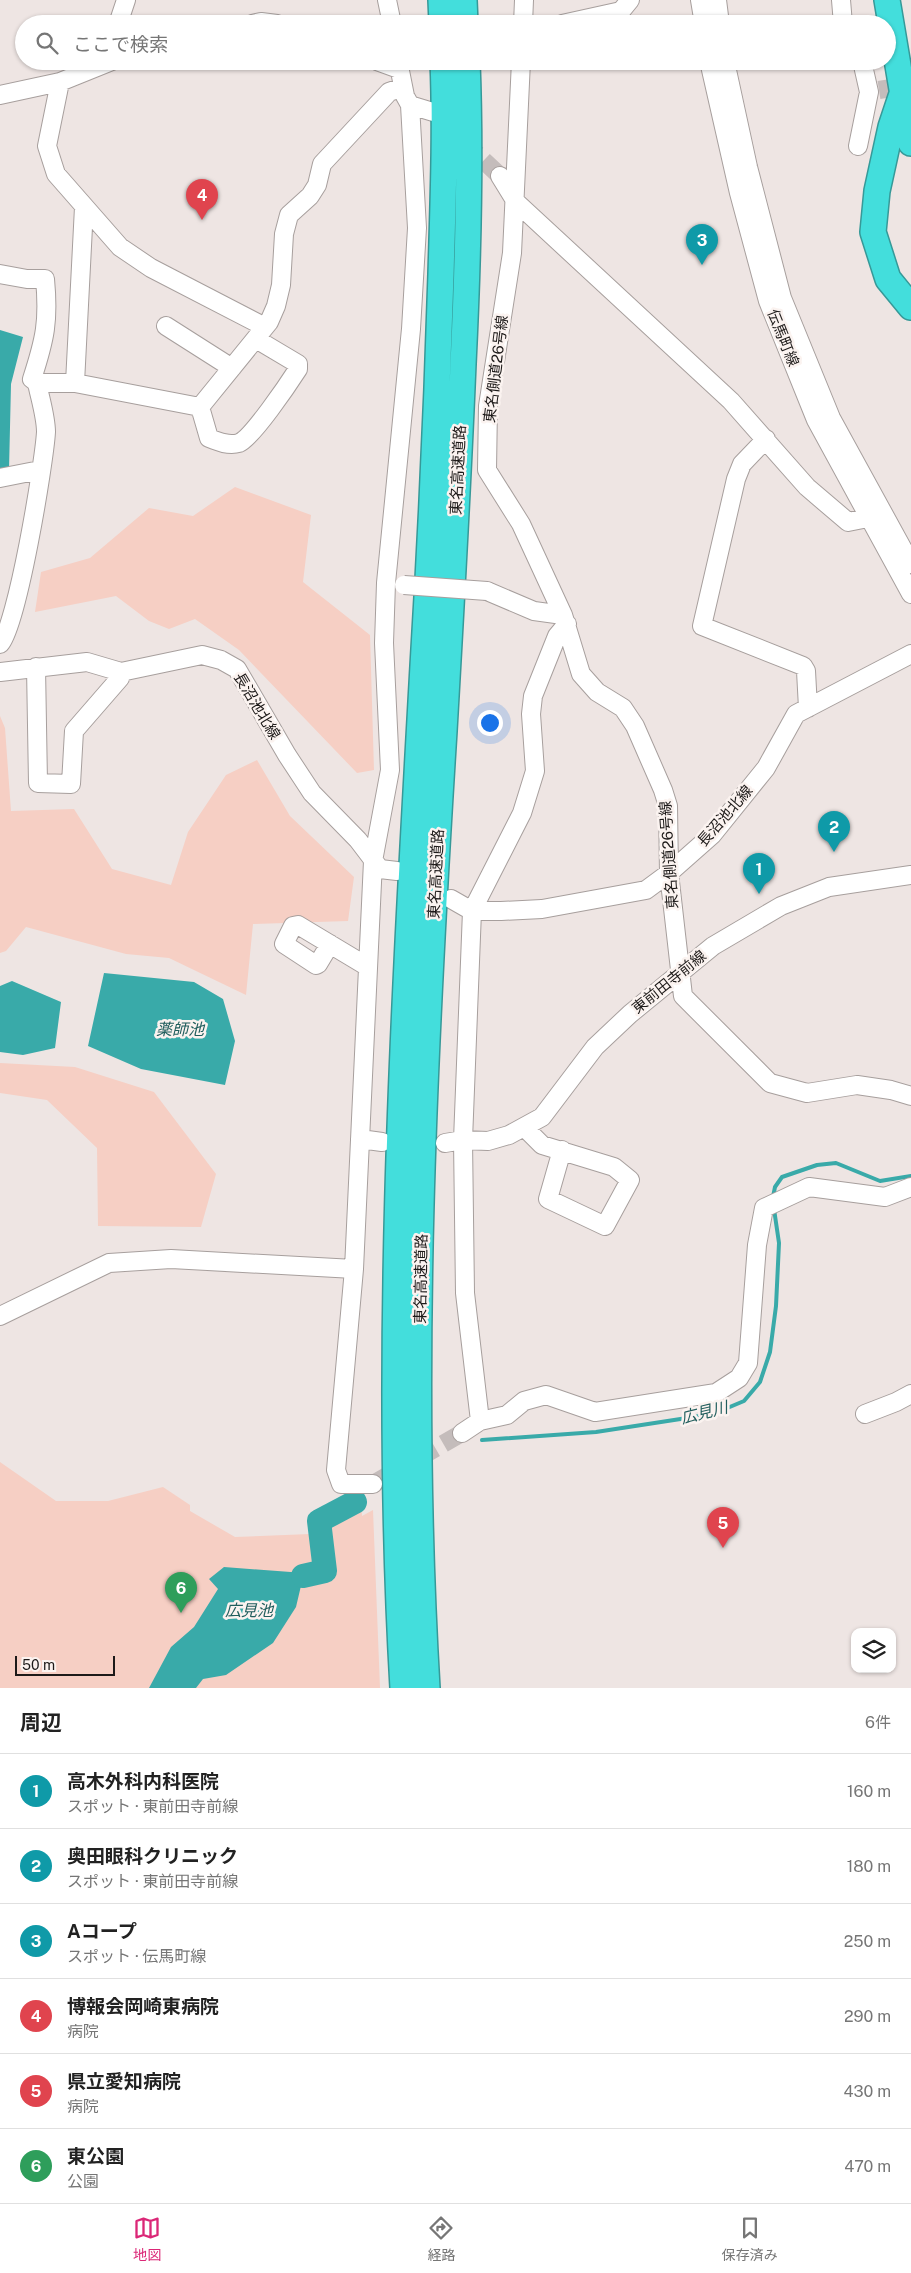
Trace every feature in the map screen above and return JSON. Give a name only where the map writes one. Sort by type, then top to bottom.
[{"type":"highway","points":[[441,0],[442,15]]},
{"type":"highway","points":[[464,0],[465,15]]},
{"type":"highway","points":[[473,15],[474,0]]},
{"type":"highway","points":[[886,15],[887,0]]},
{"type":"highway","name":"東名高速道路","points":[[403,1688],[397,1515],[396,1286],[406,998],[437,417],[443,211],[443,70]]},
{"type":"highway","name":"東名高速道路","points":[[427,1688],[423,1615],[421,1504],[420,1278],[428,1030],[467,285],[469,116],[467,70]]},
{"type":"highway","points":[[469,116],[472,70]]},
{"type":"highway","points":[[884,70],[883,92],[891,127],[879,182],[874,232],[888,279],[911,307]]},
{"type":"highway","points":[[883,92],[911,143]]},
{"type":"street","points":[[121,15],[126,0]]},
{"type":"street","points":[[388,0],[390,15]]},
{"type":"street","points":[[523,15],[524,0]]},
{"type":"street","points":[[603,15],[621,11],[630,0]]},
{"type":"street","points":[[700,0],[702,15]]},
{"type":"street","points":[[717,0],[719,15]]},
{"type":"street","points":[[841,0],[842,15]]},
{"type":"street","points":[[0,95],[60,82],[89,70]]},
{"type":"street","points":[[373,1484],[341,1484],[336,1470],[354,1269],[373,861],[390,770],[384,643],[386,584],[411,328],[417,228],[410,105],[403,87],[400,70]]},
{"type":"street","name":"東名側道26号線","points":[[521,70],[516,202],[512,253],[488,406],[487,470],[521,524],[565,620],[580,674],[597,692],[623,708],[635,726],[664,790],[668,806],[669,873],[683,996],[770,1083],[807,1093],[857,1085],[891,1090],[911,1096]]},
{"type":"street","name":"伝馬町線","points":[[711,70],[739,193],[768,301],[816,420],[874,514],[911,564]]},
{"type":"street","name":"伝馬町線","points":[[728,70],[748,167],[782,298],[831,418],[911,594]]},
{"type":"street","points":[[858,146],[883,92],[868,70]]},
{"type":"street","points":[[60,82],[47,146],[56,174],[120,247],[151,268],[261,333],[298,364],[298,370],[272,407],[241,442],[230,444],[209,438],[200,407]]},
{"type":"street","points":[[200,407],[261,333],[276,306],[281,285],[284,234],[290,215],[310,196],[316,185],[322,164],[389,92],[403,87]]},
{"type":"street","points":[[410,105],[433,112]]},
{"type":"street","points":[[500,176],[516,202],[731,401],[807,487],[848,522],[874,514]]},
{"type":"street","points":[[75,384],[84,207]]},
{"type":"street","points":[[0,274],[26,279],[45,279],[48,310],[44,342],[32,379],[37,383],[75,384],[200,407]]},
{"type":"street","points":[[166,326],[232,368]]},
{"type":"street","points":[[0,644],[6,637],[21,582],[46,430],[37,383]]},
{"type":"street","points":[[766,439],[742,464],[736,479],[702,626],[803,666],[806,671],[808,708]]},
{"type":"street","points":[[0,478],[40,470]]},
{"type":"street","points":[[386,584],[487,591],[534,611],[565,620],[533,696],[531,714],[535,771],[522,813],[472,911],[463,1140],[465,1293],[480,1421]]},
{"type":"street","name":"長沼池北線","points":[[472,911],[542,909],[646,890],[669,873],[712,835],[766,768],[796,714],[911,654]]},
{"type":"street","name":"長沼池北線","points":[[0,672],[87,662],[121,672],[202,655],[221,660],[236,669],[286,755],[312,793],[358,840],[373,861]]},
{"type":"street","points":[[36,667],[38,783],[70,784],[74,730],[120,678],[121,672]]},
{"type":"street","points":[[373,861],[380,869],[397,871]]},
{"type":"street","name":"東前田寺前線","points":[[446,1143],[463,1140],[488,1141],[509,1135],[542,1117],[595,1047],[630,1014],[712,946],[789,903],[829,887],[911,875]]},
{"type":"street","points":[[451,899],[472,911]]},
{"type":"street","points":[[330,944],[368,968]]},
{"type":"street","points":[[524,1127],[542,1145],[562,1150],[614,1167],[630,1180],[605,1226],[548,1198],[562,1150]]},
{"type":"street","points":[[360,1139],[382,1142]]},
{"type":"street","points":[[462,1433],[480,1421],[507,1415],[524,1401],[546,1395],[595,1412],[716,1393],[739,1378],[748,1363],[756,1245],[764,1208],[809,1187],[885,1198],[911,1187]]},
{"type":"street","points":[[0,1316],[109,1263],[171,1259],[354,1269]]},
{"type":"street","points":[[865,1414],[911,1394]]},
{"type":"shaded area","points":[[235,487],[311,515],[303,582],[370,635],[374,770],[357,773],[239,650],[195,619],[169,629],[149,621],[116,596],[35,612],[41,572],[90,558],[149,508],[193,516]]},
{"type":"shaded area","points":[[0,716],[5,728],[11,811],[74,809],[112,869],[171,885],[188,832],[226,775],[257,760],[290,816],[354,877],[348,921],[253,924],[246,995],[169,958],[126,954],[26,927],[6,951],[0,953]]},
{"type":"shaded area","points":[[0,1063],[75,1067],[154,1092],[216,1174],[201,1227],[98,1226],[97,1148],[47,1100],[0,1093]]},
{"type":"shaded area","points":[[0,1462],[56,1501],[108,1501],[163,1487],[190,1505],[190,1511],[235,1537],[310,1534],[361,1495],[362,1516],[373,1510],[380,1688],[0,1688]]},
{"type":"water","points":[[0,330],[23,337],[11,384],[9,470],[0,469]]},
{"type":"water","name":"薬師池","points":[[104,973],[194,982],[223,999],[235,1041],[225,1085],[141,1069],[88,1046]]},
{"type":"water","points":[[12,981],[61,1002],[55,1048],[23,1055],[0,1052],[0,986]]},
{"type":"water","name":"広見池","points":[[224,1567],[304,1573],[296,1607],[273,1643],[226,1675],[203,1679],[196,1688],[149,1688],[171,1647],[194,1627],[218,1589],[209,1579]]},
{"type":"waterway","points":[[773,1197],[775,1187],[782,1177],[817,1165],[836,1163],[880,1181],[911,1176]]},
{"type":"waterway","name":"広見川","points":[[482,1440],[596,1432],[713,1414],[744,1401],[760,1382],[770,1352],[776,1306],[779,1243],[774,1209]]},
{"type":"waterway","name":"広見川","points":[[303,1576],[325,1571],[319,1521],[355,1502]]},
{"type":"tunnel","points":[[879,90],[911,85]]},
{"type":"tunnel","points":[[464,142],[500,176]]},
{"type":"tunnel","points":[[373,1484],[462,1433]]},
{"type":"place","name":"博報会岡崎東病院","points":[[202,220]]},
{"type":"place","name":"Aコープ","points":[[702,265]]},
{"type":"place","name":"奥田眼科クリニック","points":[[834,852]]},
{"type":"place","name":"高木外科内科医院","points":[[759,894]]},
{"type":"place","name":"県立愛知病院","points":[[723,1548]]},
{"type":"place","name":"東公園","points":[[181,1613]]}]
